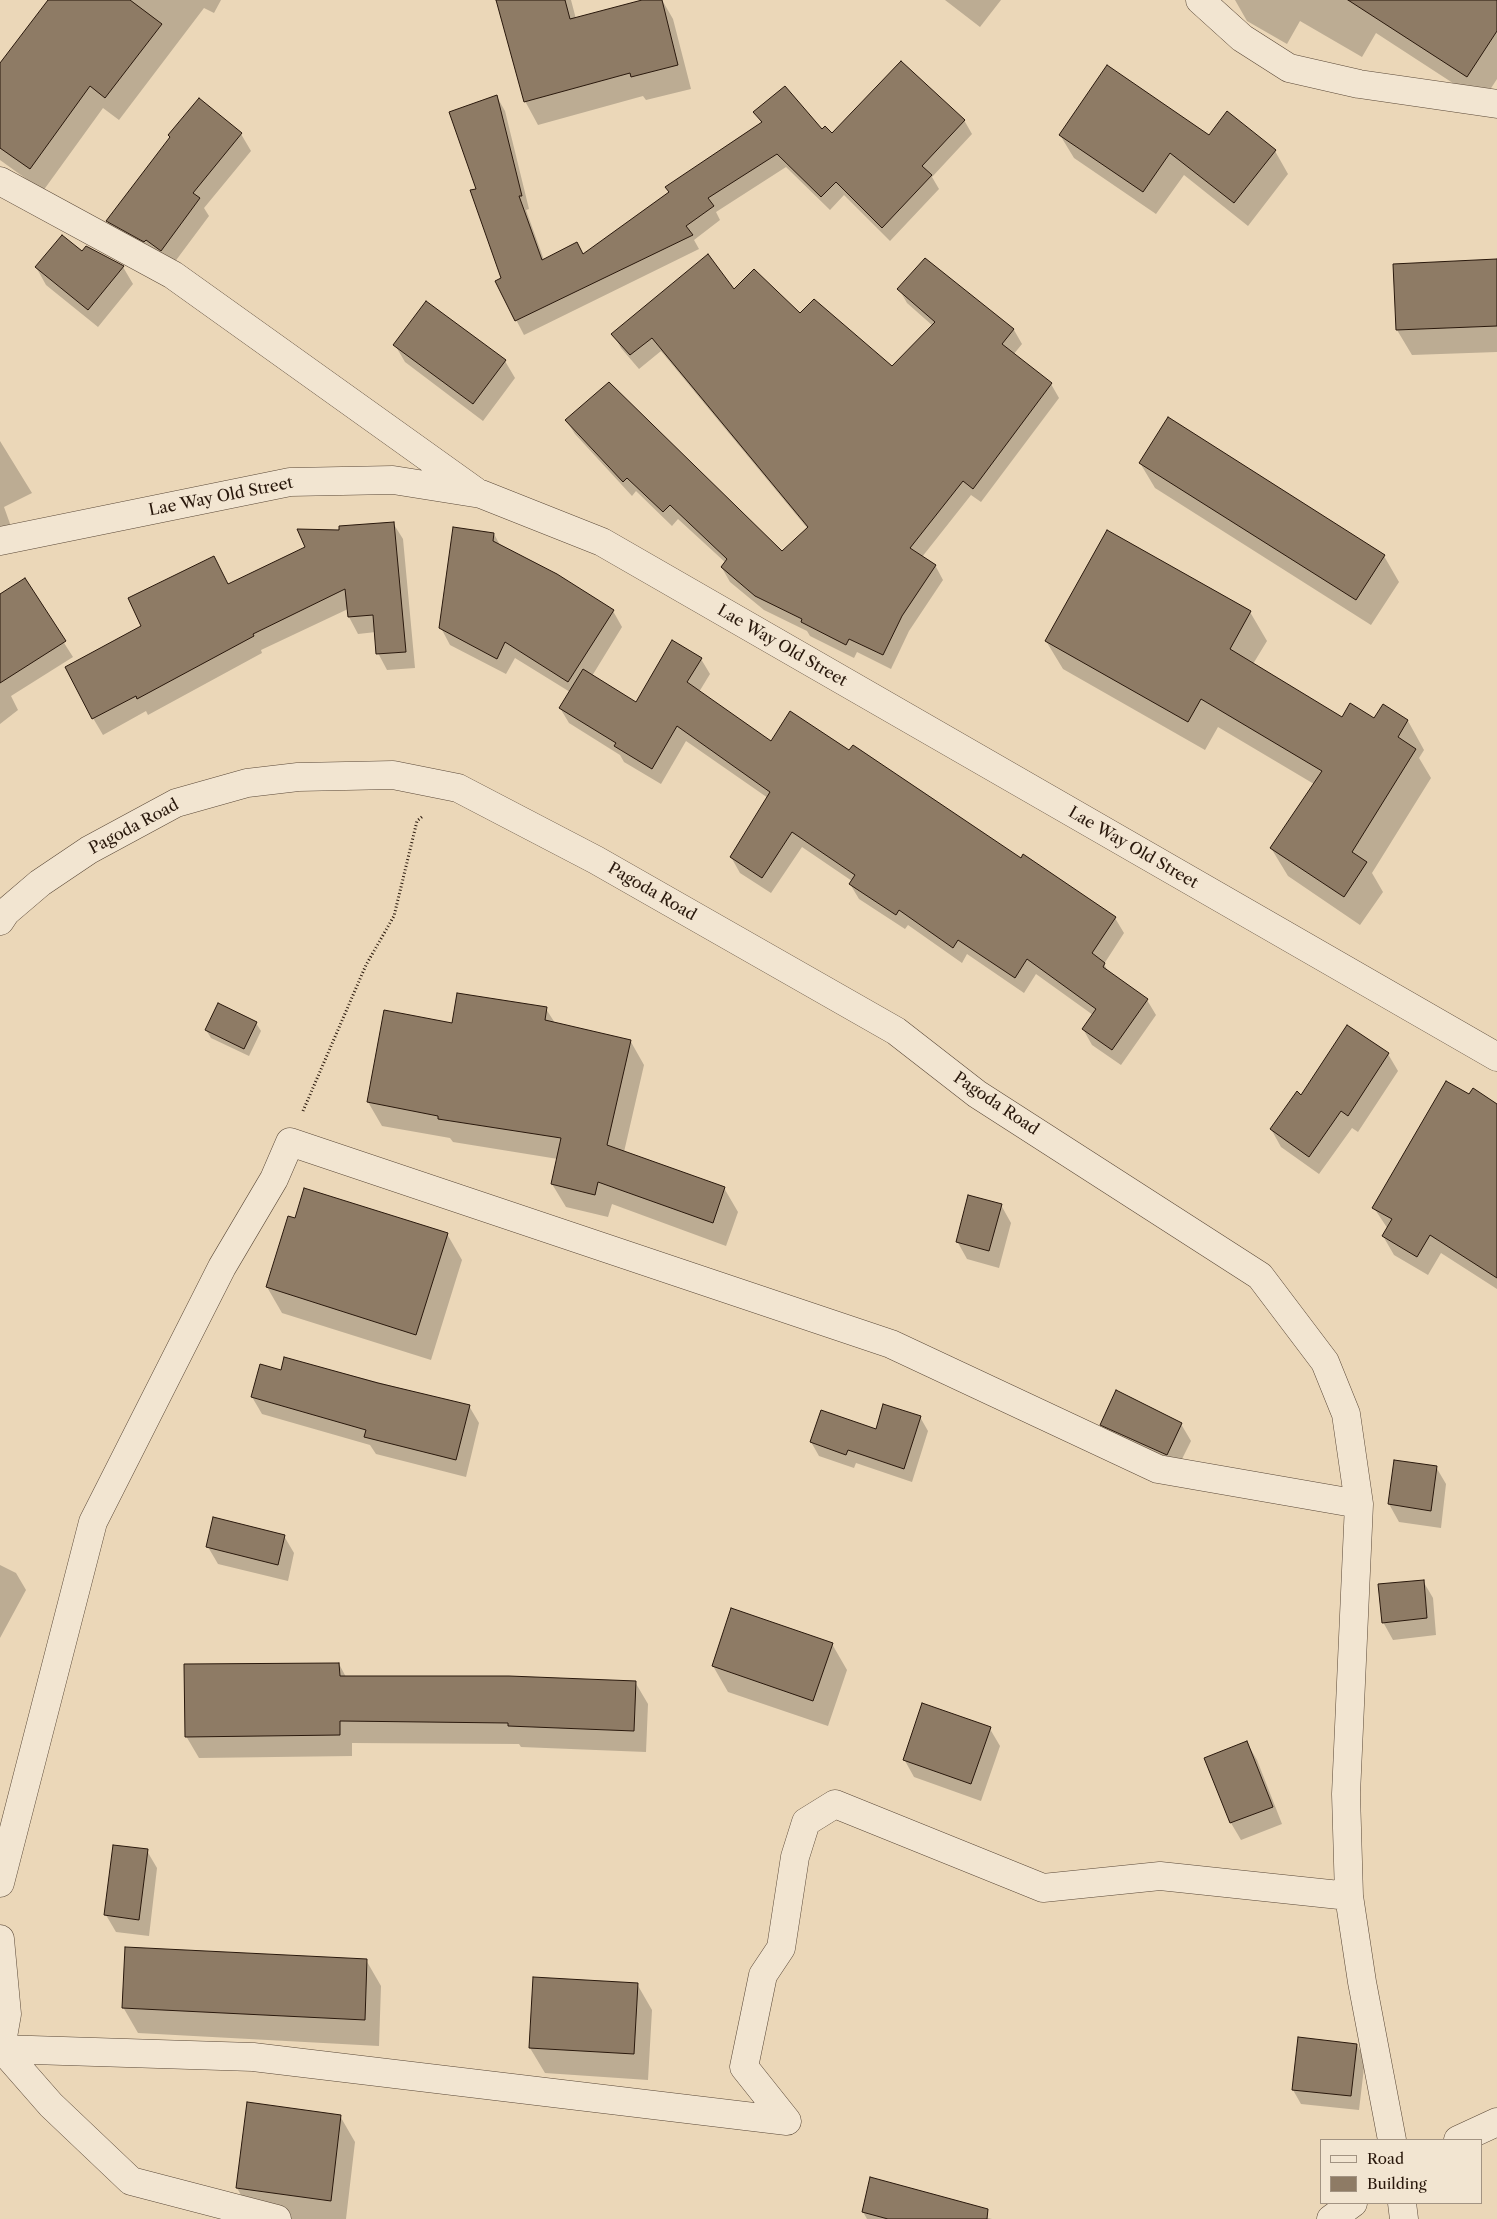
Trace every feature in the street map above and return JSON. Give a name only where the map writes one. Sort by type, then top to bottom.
[{"type":"street","points":[[1200,0],[1242,38],[1289,68],[1359,84],[1497,104]]},
{"type":"street","points":[[0,181],[173,275],[481,494]]},
{"type":"street","name":"Lae Way Old Street","points":[[0,541],[290,482],[394,480],[481,494],[602,542],[1497,1057]]},
{"type":"street","name":"Pagoda Road","points":[[0,921],[6,912],[40,883],[81,855],[176,803],[247,783],[298,776],[393,775],[458,788],[596,860],[896,1031],[976,1094],[1260,1276],[1325,1362],[1346,1414],[1359,1504]]},
{"type":"street","points":[[0,1883],[93,1522],[222,1267],[274,1179],[290,1142],[891,1344],[1158,1468],[1359,1504],[1346,1794],[1350,1896],[1362,1982],[1392,2139]]},
{"type":"street","points":[[1,2048],[253,2057],[787,2121],[744,2066],[763,1975],[781,1948],[796,1857],[806,1822],[834,1804],[1043,1888],[1160,1876],[1350,1896]]},
{"type":"street","points":[[0,1939],[7,2014],[1,2048]]},
{"type":"street","points":[[1,2048],[50,2106],[131,2181],[277,2219]]},
{"type":"street","points":[[1460,2139],[1497,2122]]},
{"type":"street","points":[[1331,2219],[1352,2204]]},
{"type":"street","points":[[1402,2204],[1404,2219]]},
{"type":"path","points":[[290,1142],[366,965],[394,916],[417,821],[458,788]]},
{"type":"building","points":[[48,0],[130,0],[162,24],[105,98],[90,86],[30,169],[0,148],[0,63]]},
{"type":"building","points":[[496,0],[565,0],[570,19],[642,0],[662,0],[678,65],[631,77],[630,73],[524,102]]},
{"type":"building","points":[[1348,0],[1497,0],[1497,31],[1467,77]]},
{"type":"building","points":[[901,61],[965,120],[922,166],[932,175],[882,228],[836,182],[821,197],[777,154],[708,198],[714,206],[686,226],[693,235],[515,321],[495,281],[501,278],[470,190],[476,189],[449,112],[497,95],[522,196],[519,196],[542,260],[577,242],[583,254],[669,192],[665,187],[762,122],[753,112],[785,86],[822,129],[825,126],[832,133]]},
{"type":"building","points":[[1107,65],[1209,135],[1227,111],[1276,150],[1234,203],[1170,153],[1143,192],[1059,135]]},
{"type":"building","points":[[199,98],[242,133],[193,193],[200,198],[161,251],[146,240],[144,242],[106,221],[170,137],[168,135]]},
{"type":"building","points":[[62,235],[82,251],[86,246],[124,266],[88,310],[35,267]]},
{"type":"building","points":[[708,254],[734,289],[754,269],[800,313],[814,299],[892,366],[935,322],[897,289],[925,258],[1014,329],[1002,344],[1052,383],[973,489],[963,481],[910,548],[936,565],[902,616],[883,655],[849,639],[846,645],[801,622],[802,619],[755,596],[721,567],[727,559],[670,505],[663,512],[627,478],[623,482],[565,420],[609,382],[782,551],[808,527],[652,338],[630,355],[611,334]]},
{"type":"building","points":[[1497,259],[1497,326],[1396,330],[1393,264]]},
{"type":"building","points":[[426,301],[506,360],[473,404],[393,345]]},
{"type":"building","points":[[1168,417],[1385,555],[1356,600],[1139,463]]},
{"type":"building","points":[[394,522],[406,652],[376,654],[373,615],[348,617],[345,589],[253,634],[254,636],[137,699],[136,696],[92,719],[65,667],[141,626],[128,598],[214,556],[228,584],[305,547],[297,529],[339,530],[339,526]]},
{"type":"building","points":[[453,527],[494,533],[493,541],[557,574],[614,610],[568,682],[505,642],[497,659],[439,628]]},
{"type":"building","points":[[1107,530],[1251,611],[1230,649],[1342,717],[1350,703],[1374,718],[1383,704],[1408,720],[1398,737],[1416,749],[1352,852],[1367,862],[1344,897],[1270,848],[1322,771],[1201,699],[1188,722],[1045,641]]},
{"type":"building","points":[[25,578],[66,641],[0,683],[0,594]]},
{"type":"building","points":[[672,640],[702,658],[687,682],[771,741],[790,711],[849,750],[853,745],[1021,858],[1023,854],[1116,917],[1092,953],[1105,963],[1103,967],[1148,999],[1112,1050],[1082,1029],[1096,1009],[1027,959],[1015,978],[958,940],[953,948],[899,910],[896,915],[849,884],[855,875],[792,832],[762,878],[730,857],[770,792],[677,726],[652,769],[614,746],[616,743],[559,708],[583,669],[636,702]]},
{"type":"building","points":[[457,993],[547,1007],[545,1020],[631,1040],[607,1145],[725,1187],[713,1223],[598,1182],[595,1195],[551,1184],[561,1138],[438,1119],[438,1116],[367,1102],[384,1010],[452,1023]]},
{"type":"building","points":[[218,1003],[257,1022],[244,1049],[205,1030]]},
{"type":"building","points":[[1347,1025],[1389,1053],[1348,1116],[1341,1111],[1309,1157],[1270,1129],[1297,1091],[1301,1095]]},
{"type":"building","points":[[1446,1081],[1469,1094],[1473,1088],[1497,1104],[1497,1278],[1430,1235],[1417,1257],[1382,1236],[1392,1219],[1372,1208]]},
{"type":"building","points":[[304,1188],[448,1233],[416,1335],[266,1287],[288,1216],[295,1218]]},
{"type":"building","points":[[968,1195],[1002,1204],[989,1251],[956,1242]]},
{"type":"building","points":[[284,1357],[378,1383],[470,1405],[456,1460],[364,1437],[366,1430],[251,1397],[260,1364],[281,1370]]},
{"type":"building","points":[[1116,1390],[1182,1423],[1167,1455],[1100,1425]]},
{"type":"building","points":[[883,1404],[921,1416],[904,1469],[848,1450],[846,1455],[810,1442],[821,1410],[876,1429]]},
{"type":"building","points":[[1394,1460],[1437,1466],[1431,1511],[1388,1504]]},
{"type":"building","points":[[213,1517],[285,1535],[278,1565],[206,1547]]},
{"type":"building","points":[[1424,1580],[1427,1618],[1382,1623],[1378,1584]]},
{"type":"building","points":[[731,1608],[833,1643],[813,1701],[712,1666]]},
{"type":"building","points":[[339,1663],[340,1676],[509,1676],[636,1681],[634,1731],[508,1726],[508,1723],[340,1721],[340,1735],[185,1737],[184,1664]]},
{"type":"building","points":[[922,1703],[991,1727],[971,1784],[903,1760]]},
{"type":"building","points":[[1247,1741],[1273,1807],[1230,1823],[1204,1758]]},
{"type":"building","points":[[113,1845],[148,1849],[139,1920],[104,1915]]},
{"type":"building","points":[[125,1947],[367,1959],[365,2020],[122,2008]]},
{"type":"building","points":[[533,1977],[638,1983],[634,2054],[529,2048]]},
{"type":"building","points":[[1298,2037],[1357,2044],[1351,2096],[1292,2090]]},
{"type":"building","points":[[247,2102],[341,2115],[331,2201],[236,2188]]},
{"type":"building","points":[[870,2177],[988,2209],[987,2219],[888,2219],[862,2212]]}]
